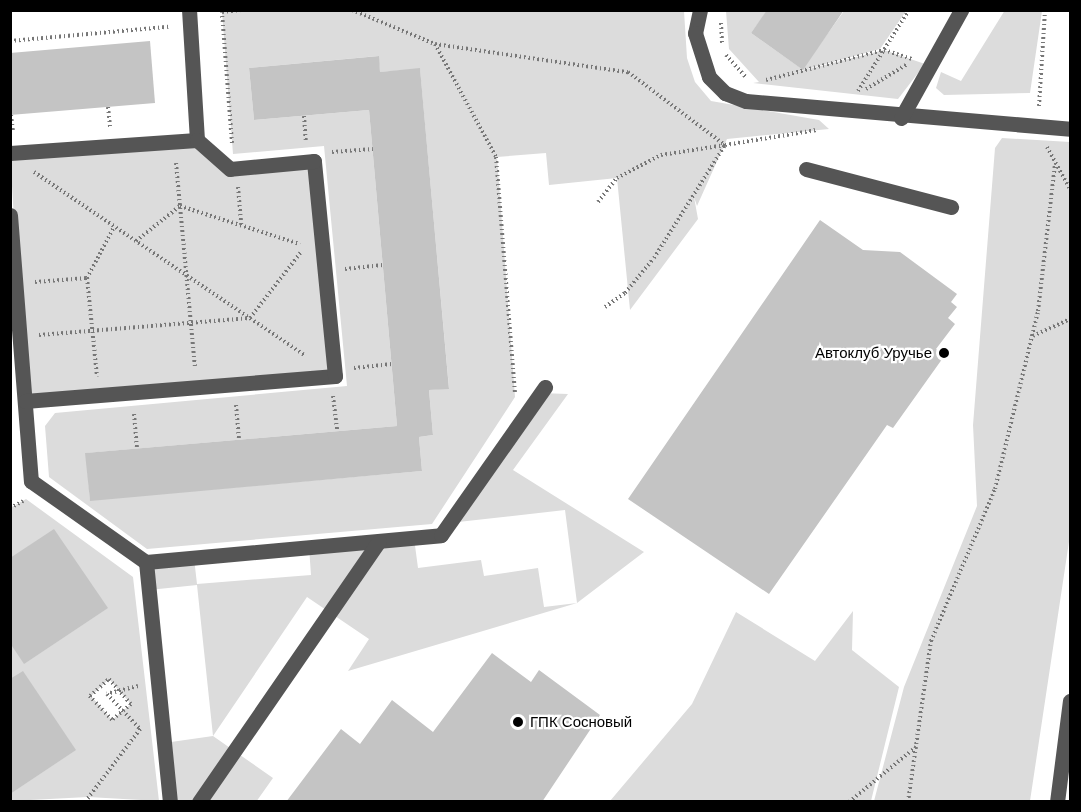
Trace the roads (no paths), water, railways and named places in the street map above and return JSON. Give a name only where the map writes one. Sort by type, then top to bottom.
[{"type":"street","points":[[189,10],[197,140]]},
{"type":"street","points":[[700,10],[695,33],[699,55],[724,93],[746,101],[901,118],[1071,129]]},
{"type":"street","points":[[901,118],[962,10]]},
{"type":"street","points":[[12,147],[197,140],[236,168],[314,161],[337,377],[25,401]]},
{"type":"street","points":[[806,169],[951,207]]},
{"type":"street","points":[[10,215],[31,481],[146,562],[441,535],[545,387]]},
{"type":"street","points":[[199,801],[379,541]]},
{"type":"street","points":[[146,562],[170,801]]},
{"type":"street","points":[[1057,801],[1071,701]]},
{"type":"place","name":"Автоклуб Уручье","points":[[944,353]]},
{"type":"place","name":"ГПК Сосновый","points":[[518,722]]}]
